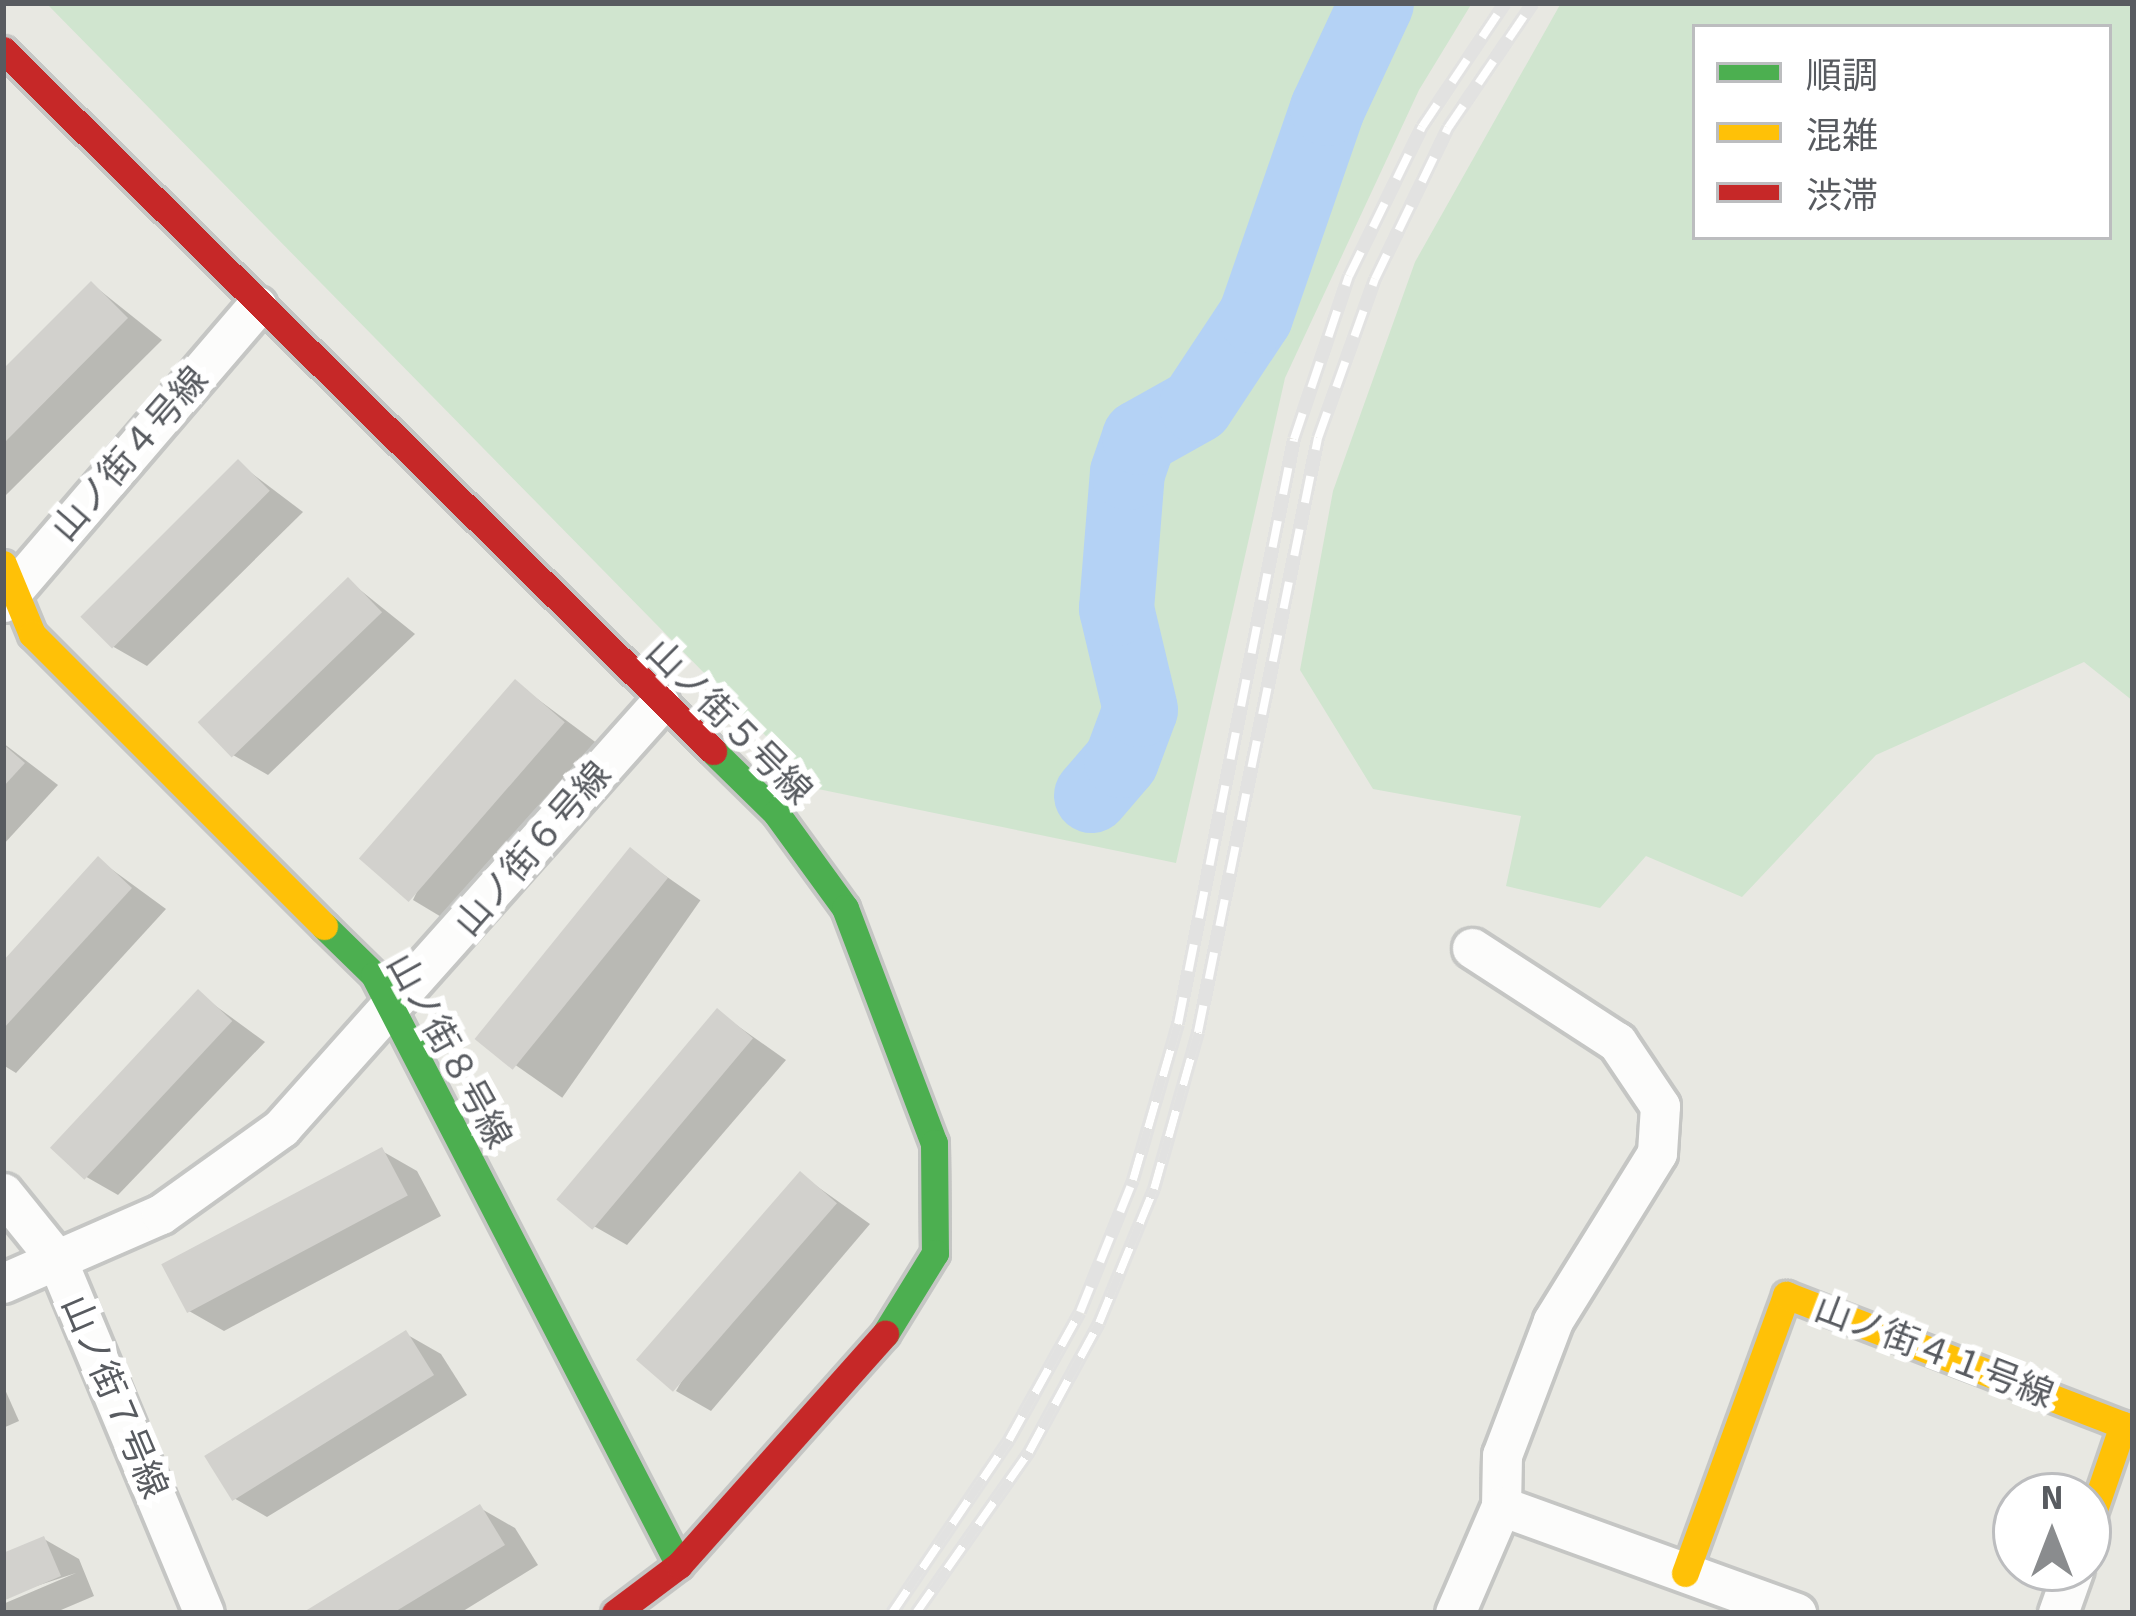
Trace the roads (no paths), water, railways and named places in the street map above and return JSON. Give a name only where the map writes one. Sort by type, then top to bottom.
[{"type":"street","name":"山ノ街５号線","points":[[3,50],[776,813],[845,908],[934,1143],[935,1253],[878,1346],[679,1565],[616,1613]]},
{"type":"street","name":"山ノ街４号線","points":[[7,585],[257,305]]},
{"type":"street","name":"山ノ街８号線","points":[[7,585],[32,634],[374,975],[679,1565]]},
{"type":"street","name":"山ノ街６号線","points":[[3,1283],[161,1214],[281,1128],[393,1010],[660,703]]},
{"type":"street","points":[[1455,1613],[1501,1506],[1502,1455],[1553,1321],[1658,1153],[1660,1106],[1617,1042],[1472,948]]},
{"type":"street","name":"山ノ街７号線","points":[[3,1193],[57,1260],[204,1613]]},
{"type":"street","name":"山ノ街４１号線","points":[[1685,1573],[1786,1295],[2128,1410],[2107,1472]]},
{"type":"street","points":[[1501,1506],[1796,1613]]},
{"type":"waterway","points":[[1091,795],[1121,760],[1140,709],[1116,608],[1127,472],[1139,437],[1196,405],[1255,316],[1327,108],[1376,3]]},
{"type":"railway","points":[[892,1613],[1009,1440],[1080,1312],[1133,1180],[1178,1024],[1294,439],[1349,276],[1422,127],[1505,3]]},
{"type":"railway","points":[[916,1613],[1029,1452],[1099,1323],[1154,1189],[1198,1032],[1318,438],[1375,279],[1448,128],[1533,3]]}]
